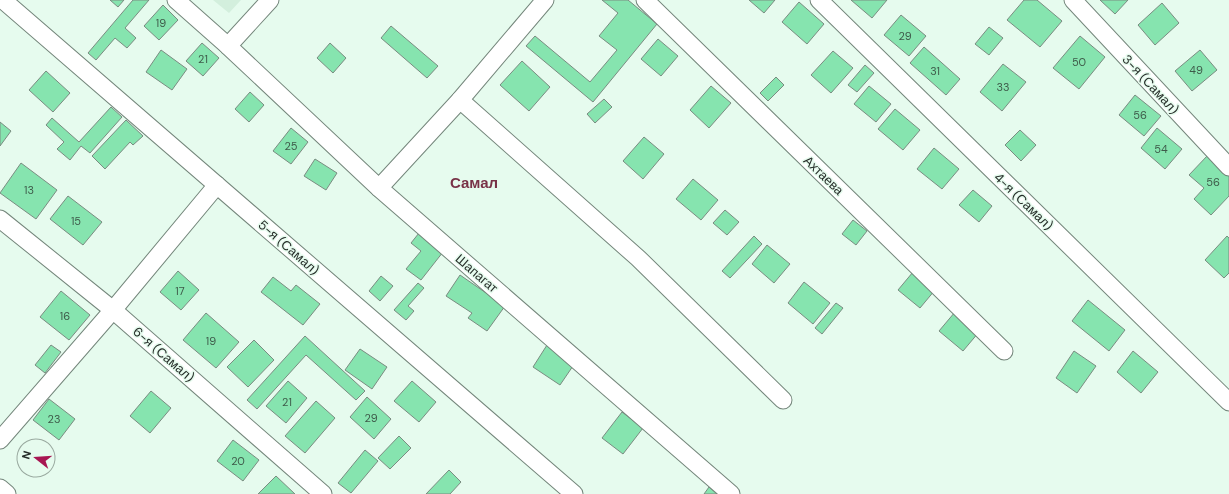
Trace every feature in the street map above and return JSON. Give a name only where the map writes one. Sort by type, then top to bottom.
[{"type":"street","name":"5-я (Самал)","points":[[3,0],[574,494]]},
{"type":"street","name":"Шапагат","points":[[176,0],[228,46],[380,188],[731,494]]},
{"type":"street","points":[[228,46],[270,0]]},
{"type":"street","points":[[380,188],[460,100],[545,0]]},
{"type":"street","name":"Ахтаева","points":[[645,0],[1004,351]]},
{"type":"street","name":"4-я (Самал)","points":[[819,0],[1229,402]]},
{"type":"street","name":"3-я (Самал)","points":[[1073,0],[1229,167]]},
{"type":"street","points":[[460,100],[638,258],[782,400]]},
{"type":"street","points":[[0,440],[113,310],[217,185]]},
{"type":"street","name":"6-я (Самал)","points":[[0,219],[113,310],[323,494]]},
{"type":"street","points":[[0,488],[7,494]]},
{"type":"shaded area","points":[[213,0],[241,0],[229,13]]},
{"type":"building","points":[[110,0],[124,0],[118,7]]},
{"type":"building","points":[[133,0],[149,0],[125,28],[136,38],[127,48],[115,38],[96,60],[88,53]]},
{"type":"building","points":[[602,0],[628,0],[657,24],[593,102],[526,46],[535,36],[590,82],[617,50],[599,36],[618,13]]},
{"type":"building","points":[[749,0],[775,0],[764,13]]},
{"type":"building","points":[[851,0],[887,0],[872,18]]},
{"type":"building","points":[[1024,0],[1037,0],[1062,21],[1040,47],[1007,20]]},
{"type":"building","points":[[1100,0],[1128,0],[1115,14]]},
{"type":"building","points":[[799,2],[824,24],[807,44],[782,22]]},
{"type":"building","points":[[1162,3],[1179,23],[1155,45],[1138,25]]},
{"type":"building","points":[[163,5],[178,20],[159,40],[144,26]]},
{"type":"building","points":[[901,15],[926,36],[909,56],[884,35]]},
{"type":"building","points":[[391,26],[438,66],[427,78],[381,38]]},
{"type":"building","points":[[989,27],[1003,38],[989,55],[975,44]]},
{"type":"building","points":[[1080,36],[1105,57],[1079,89],[1053,68]]},
{"type":"building","points":[[658,39],[678,56],[661,76],[641,59]]},
{"type":"building","points":[[202,43],[219,58],[203,76],[186,61]]},
{"type":"building","points":[[330,43],[346,58],[333,73],[317,58]]},
{"type":"building","points":[[924,47],[960,79],[946,95],[910,63]]},
{"type":"building","points":[[161,50],[187,69],[172,90],[146,72]]},
{"type":"building","points":[[1200,50],[1217,70],[1192,91],[1175,71]]},
{"type":"building","points":[[833,51],[853,68],[831,93],[811,75]]},
{"type":"building","points":[[522,61],[550,87],[529,111],[500,85]]},
{"type":"building","points":[[1003,64],[1026,82],[1002,111],[980,92]]},
{"type":"building","points":[[865,65],[874,73],[857,92],[848,85]]},
{"type":"building","points":[[46,71],[70,93],[53,112],[29,90]]},
{"type":"building","points":[[776,77],[784,85],[768,101],[760,93]]},
{"type":"building","points":[[711,86],[731,103],[709,128],[690,110]]},
{"type":"building","points":[[869,86],[891,104],[876,122],[854,104]]},
{"type":"building","points":[[250,92],[264,105],[249,122],[235,109]]},
{"type":"building","points":[[1135,95],[1161,116],[1144,136],[1119,115]]},
{"type":"building","points":[[604,99],[612,107],[595,123],[587,114]]},
{"type":"building","points":[[111,107],[122,117],[90,153],[81,146],[70,160],[57,149],[64,142],[46,125],[52,118],[79,142]]},
{"type":"building","points":[[895,109],[920,130],[903,150],[878,129]]},
{"type":"building","points":[[126,120],[143,136],[133,145],[130,142],[105,169],[92,156]]},
{"type":"building","points":[[0,122],[11,131],[0,146]]},
{"type":"building","points":[[291,128],[308,142],[291,164],[273,151]]},
{"type":"building","points":[[1157,128],[1182,149],[1165,169],[1141,148]]},
{"type":"building","points":[[1020,130],[1036,145],[1021,161],[1005,145]]},
{"type":"building","points":[[644,137],[664,154],[643,179],[623,161]]},
{"type":"building","points":[[934,148],[959,169],[942,189],[917,169]]},
{"type":"building","points":[[1208,155],[1229,176],[1229,196],[1211,215],[1194,199],[1204,188],[1189,175]]},
{"type":"building","points":[[315,159],[337,173],[326,190],[304,176]]},
{"type":"building","points":[[21,163],[57,190],[36,219],[0,193]]},
{"type":"building","points":[[693,179],[718,200],[701,220],[676,199]]},
{"type":"building","points":[[973,190],[992,206],[979,222],[959,205]]},
{"type":"building","points":[[68,196],[102,222],[83,245],[50,219]]},
{"type":"building","points":[[725,210],[739,222],[727,235],[713,223]]},
{"type":"building","points":[[853,220],[867,231],[856,245],[842,234]]},
{"type":"building","points":[[419,233],[443,252],[421,280],[406,269],[421,251],[411,243]]},
{"type":"building","points":[[754,236],[762,244],[730,278],[722,271]]},
{"type":"building","points":[[1227,236],[1229,238],[1229,273],[1224,278],[1205,260]]},
{"type":"building","points":[[767,245],[790,264],[774,283],[752,264]]},
{"type":"building","points":[[178,271],[199,290],[181,310],[160,292]]},
{"type":"building","points":[[913,272],[935,290],[920,308],[898,290]]},
{"type":"building","points":[[460,275],[505,306],[487,331],[468,318],[472,313],[446,296]]},
{"type":"building","points":[[381,276],[393,286],[380,301],[369,291]]},
{"type":"building","points":[[273,277],[291,291],[296,285],[320,304],[303,325],[261,292]]},
{"type":"building","points":[[804,282],[830,303],[813,324],[788,303]]},
{"type":"building","points":[[418,283],[424,288],[408,306],[414,311],[406,320],[394,310]]},
{"type":"building","points":[[61,291],[90,315],[69,340],[40,317]]},
{"type":"building","points":[[1088,300],[1125,330],[1109,351],[1072,321]]},
{"type":"building","points":[[836,303],[843,308],[822,334],[815,328]]},
{"type":"building","points":[[955,312],[979,332],[963,351],[939,331]]},
{"type":"building","points":[[206,313],[239,342],[216,368],[183,340]]},
{"type":"building","points":[[305,336],[365,391],[356,400],[306,355],[257,409],[247,400]]},
{"type":"building","points":[[254,340],[274,360],[248,387],[227,367]]},
{"type":"building","points":[[51,345],[61,352],[45,373],[35,365]]},
{"type":"building","points":[[547,345],[575,363],[560,385],[533,367]]},
{"type":"building","points":[[360,349],[387,367],[372,389],[345,370]]},
{"type":"building","points":[[1074,351],[1096,366],[1077,393],[1056,378]]},
{"type":"building","points":[[1133,351],[1158,372],[1141,393],[1117,372]]},
{"type":"building","points":[[288,381],[307,398],[286,423],[266,406]]},
{"type":"building","points":[[412,381],[436,402],[419,422],[394,401]]},
{"type":"building","points":[[151,391],[171,408],[150,433],[130,416]]},
{"type":"building","points":[[367,397],[391,419],[374,439],[350,417]]},
{"type":"building","points":[[49,399],[75,419],[59,440],[33,420]]},
{"type":"building","points":[[316,401],[335,418],[305,453],[285,436]]},
{"type":"building","points":[[622,412],[643,428],[623,454],[602,438]]},
{"type":"building","points":[[399,436],[411,448],[390,469],[378,458]]},
{"type":"building","points":[[233,440],[259,460],[243,481],[217,461]]},
{"type":"building","points":[[365,450],[378,461],[351,493],[338,483]]},
{"type":"building","points":[[449,470],[461,482],[450,494],[426,494]]},
{"type":"building","points":[[276,476],[295,494],[258,494]]},
{"type":"building","points":[[709,487],[717,494],[704,494]]},
{"type":"district","name":"Самал","points":[[474,183]]}]
